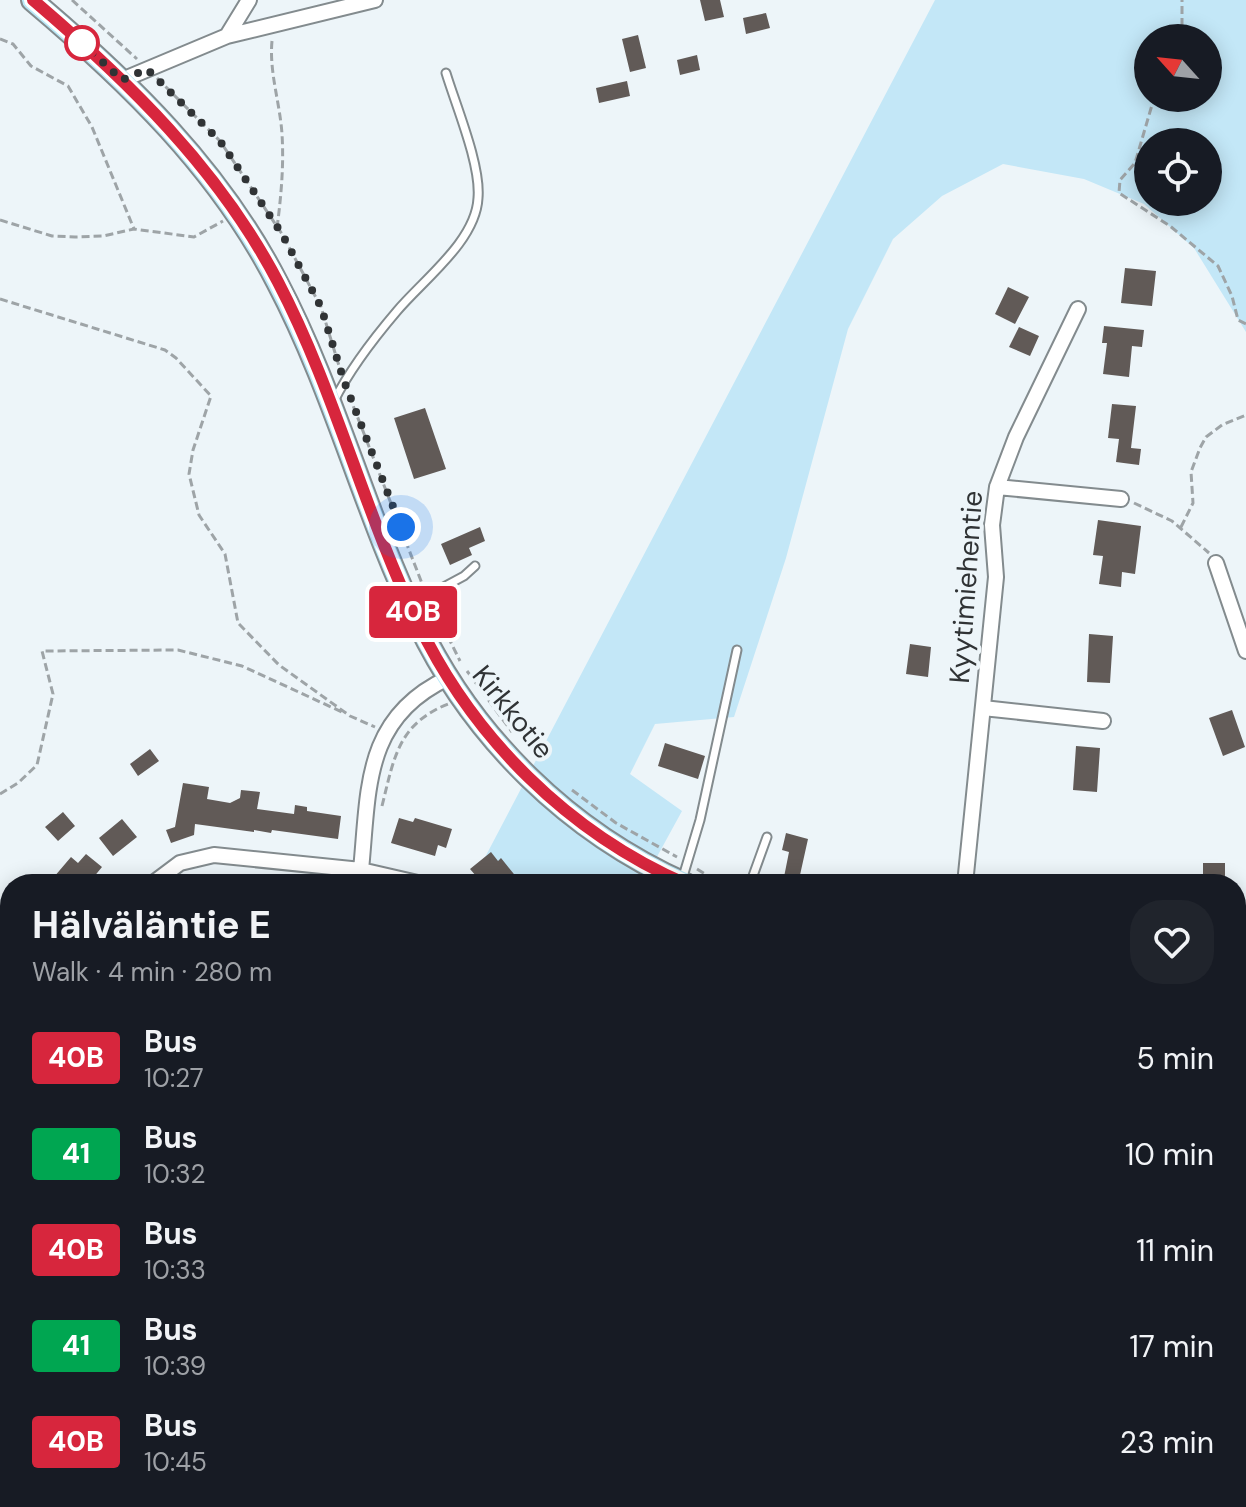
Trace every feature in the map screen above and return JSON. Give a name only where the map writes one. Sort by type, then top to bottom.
[{"type":"street","name":"Kirkkotie","points":[[32,0],[122,80],[182,142],[237,214],[276,279],[333,403],[419,600],[448,678],[471,694],[510,759],[540,789],[577,820],[634,857],[677,874]]},
{"type":"street","points":[[227,36],[249,0]]},
{"type":"street","points":[[122,80],[227,36],[375,0]]},
{"type":"street","name":"Kyytimiehentie","points":[[966,874],[996,577],[992,525],[997,487],[1016,437],[1078,309]]},
{"type":"street","points":[[997,487],[1121,499]]},
{"type":"street","points":[[1216,563],[1246,651]]},
{"type":"street","points":[[361,870],[370,770],[386,732],[422,690],[448,678]]},
{"type":"street","points":[[983,708],[1103,721]]},
{"type":"street","points":[[165,874],[180,863],[214,855],[378,874]]},
{"type":"lane","points":[[333,403],[344,381],[397,311],[448,257],[472,223],[479,197],[473,160],[446,73]]},
{"type":"lane","points":[[419,600],[464,576],[475,566]]},
{"type":"lane","points":[[686,874],[737,650]]},
{"type":"lane","points":[[754,874],[767,837]]},
{"type":"path","points":[[72,0],[220,141],[277,228],[321,307],[419,600],[462,665],[471,694],[517,739]]},
{"type":"path","points":[[1182,0],[1182,24]]},
{"type":"path","points":[[273,25],[271,55],[282,133],[282,184],[277,228]]},
{"type":"path","points":[[0,39],[13,44],[31,66],[68,86],[92,127],[134,229]]},
{"type":"path","points":[[1150,112],[1135,163],[1120,180],[1119,193],[1170,226],[1218,266],[1232,296],[1238,320],[1246,324]]},
{"type":"path","points":[[0,220],[20,228],[64,237],[103,236],[134,229],[194,237],[237,214]]},
{"type":"path","points":[[0,299],[165,350],[211,396],[193,450],[189,474],[199,515],[225,554],[238,623],[279,665],[350,716]]},
{"type":"path","points":[[1181,527],[1193,503],[1191,472],[1206,437],[1246,415]]},
{"type":"path","points":[[1121,499],[1148,507],[1181,527],[1205,547],[1216,563]]},
{"type":"path","points":[[0,794],[18,783],[37,765],[53,694],[42,651],[178,650],[242,666],[386,732]]},
{"type":"path","points":[[381,811],[395,754],[410,730],[426,713],[471,694]]},
{"type":"path","points":[[570,789],[681,874]]},
{"type":"shaded area","points":[[935,0],[1246,0],[1246,332],[1194,248],[1158,216],[1222,216],[1222,128],[1134,128],[1134,200],[1084,179],[1003,164],[942,196],[893,239],[848,329],[786,558],[734,717],[655,724],[630,774],[682,811],[648,874],[476,874]]},
{"type":"building","points":[[700,0],[720,0],[724,17],[705,21]]},
{"type":"building","points":[[766,13],[770,28],[746,34],[743,18]]},
{"type":"building","points":[[638,35],[646,68],[630,72],[622,39]]},
{"type":"building","points":[[697,55],[700,70],[680,75],[677,60]]},
{"type":"building","points":[[627,81],[630,96],[599,103],[596,88]]},
{"type":"building","points":[[1125,268],[1156,271],[1152,306],[1121,303]]},
{"type":"building","points":[[1008,287],[1029,297],[1015,324],[995,314]]},
{"type":"building","points":[[1104,326],[1144,330],[1142,347],[1132,346],[1129,377],[1103,374],[1107,343],[1102,343]]},
{"type":"building","points":[[1019,327],[1039,336],[1030,356],[1009,347]]},
{"type":"building","points":[[1112,404],[1136,406],[1131,448],[1141,449],[1139,465],[1116,462],[1119,439],[1108,438]]},
{"type":"building","points":[[425,408],[446,469],[414,479],[394,418]]},
{"type":"building","points":[[1098,520],[1141,526],[1135,574],[1122,572],[1121,587],[1099,584],[1103,556],[1093,555]]},
{"type":"building","points":[[480,527],[485,541],[469,548],[472,555],[450,565],[441,544]]},
{"type":"building","points":[[1089,634],[1113,636],[1110,683],[1087,682]]},
{"type":"building","points":[[910,644],[931,647],[928,677],[906,674]]},
{"type":"building","points":[[1232,710],[1245,747],[1223,756],[1209,718]]},
{"type":"building","points":[[665,743],[705,756],[698,779],[658,766]]},
{"type":"building","points":[[1076,746],[1100,748],[1097,792],[1073,790]]},
{"type":"building","points":[[150,749],[159,761],[138,776],[130,764]]},
{"type":"building","points":[[183,783],[209,787],[207,799],[230,803],[240,798],[241,790],[260,792],[257,809],[294,814],[295,805],[307,807],[307,811],[341,816],[338,839],[195,824],[194,835],[171,843],[166,830],[175,827]]},
{"type":"building","points":[[63,812],[75,826],[58,841],[45,827]]},
{"type":"building","points":[[399,818],[413,822],[415,818],[452,829],[446,848],[438,845],[435,856],[391,843]]},
{"type":"building","points":[[122,819],[137,837],[113,856],[99,838]]},
{"type":"building","points":[[786,833],[808,839],[800,874],[785,874],[789,852],[782,850]]},
{"type":"building","points":[[491,852],[498,861],[501,858],[514,874],[474,874],[470,869]]},
{"type":"building","points":[[86,854],[102,867],[96,874],[57,874],[71,857],[78,863]]},
{"type":"building","points":[[1203,863],[1225,863],[1225,874],[1203,874]]},
{"type":"bus line","name":"40B","points":[[33,0],[122,80],[182,142],[237,214],[257,246],[298,323],[333,403],[388,554],[418,624],[461,698],[510,759],[540,789],[577,820],[667,874]]},
{"type":"route","points":[[82,43],[122,80],[147,69],[220,141],[257,196],[282,234],[321,307],[344,381],[401,527]]}]
